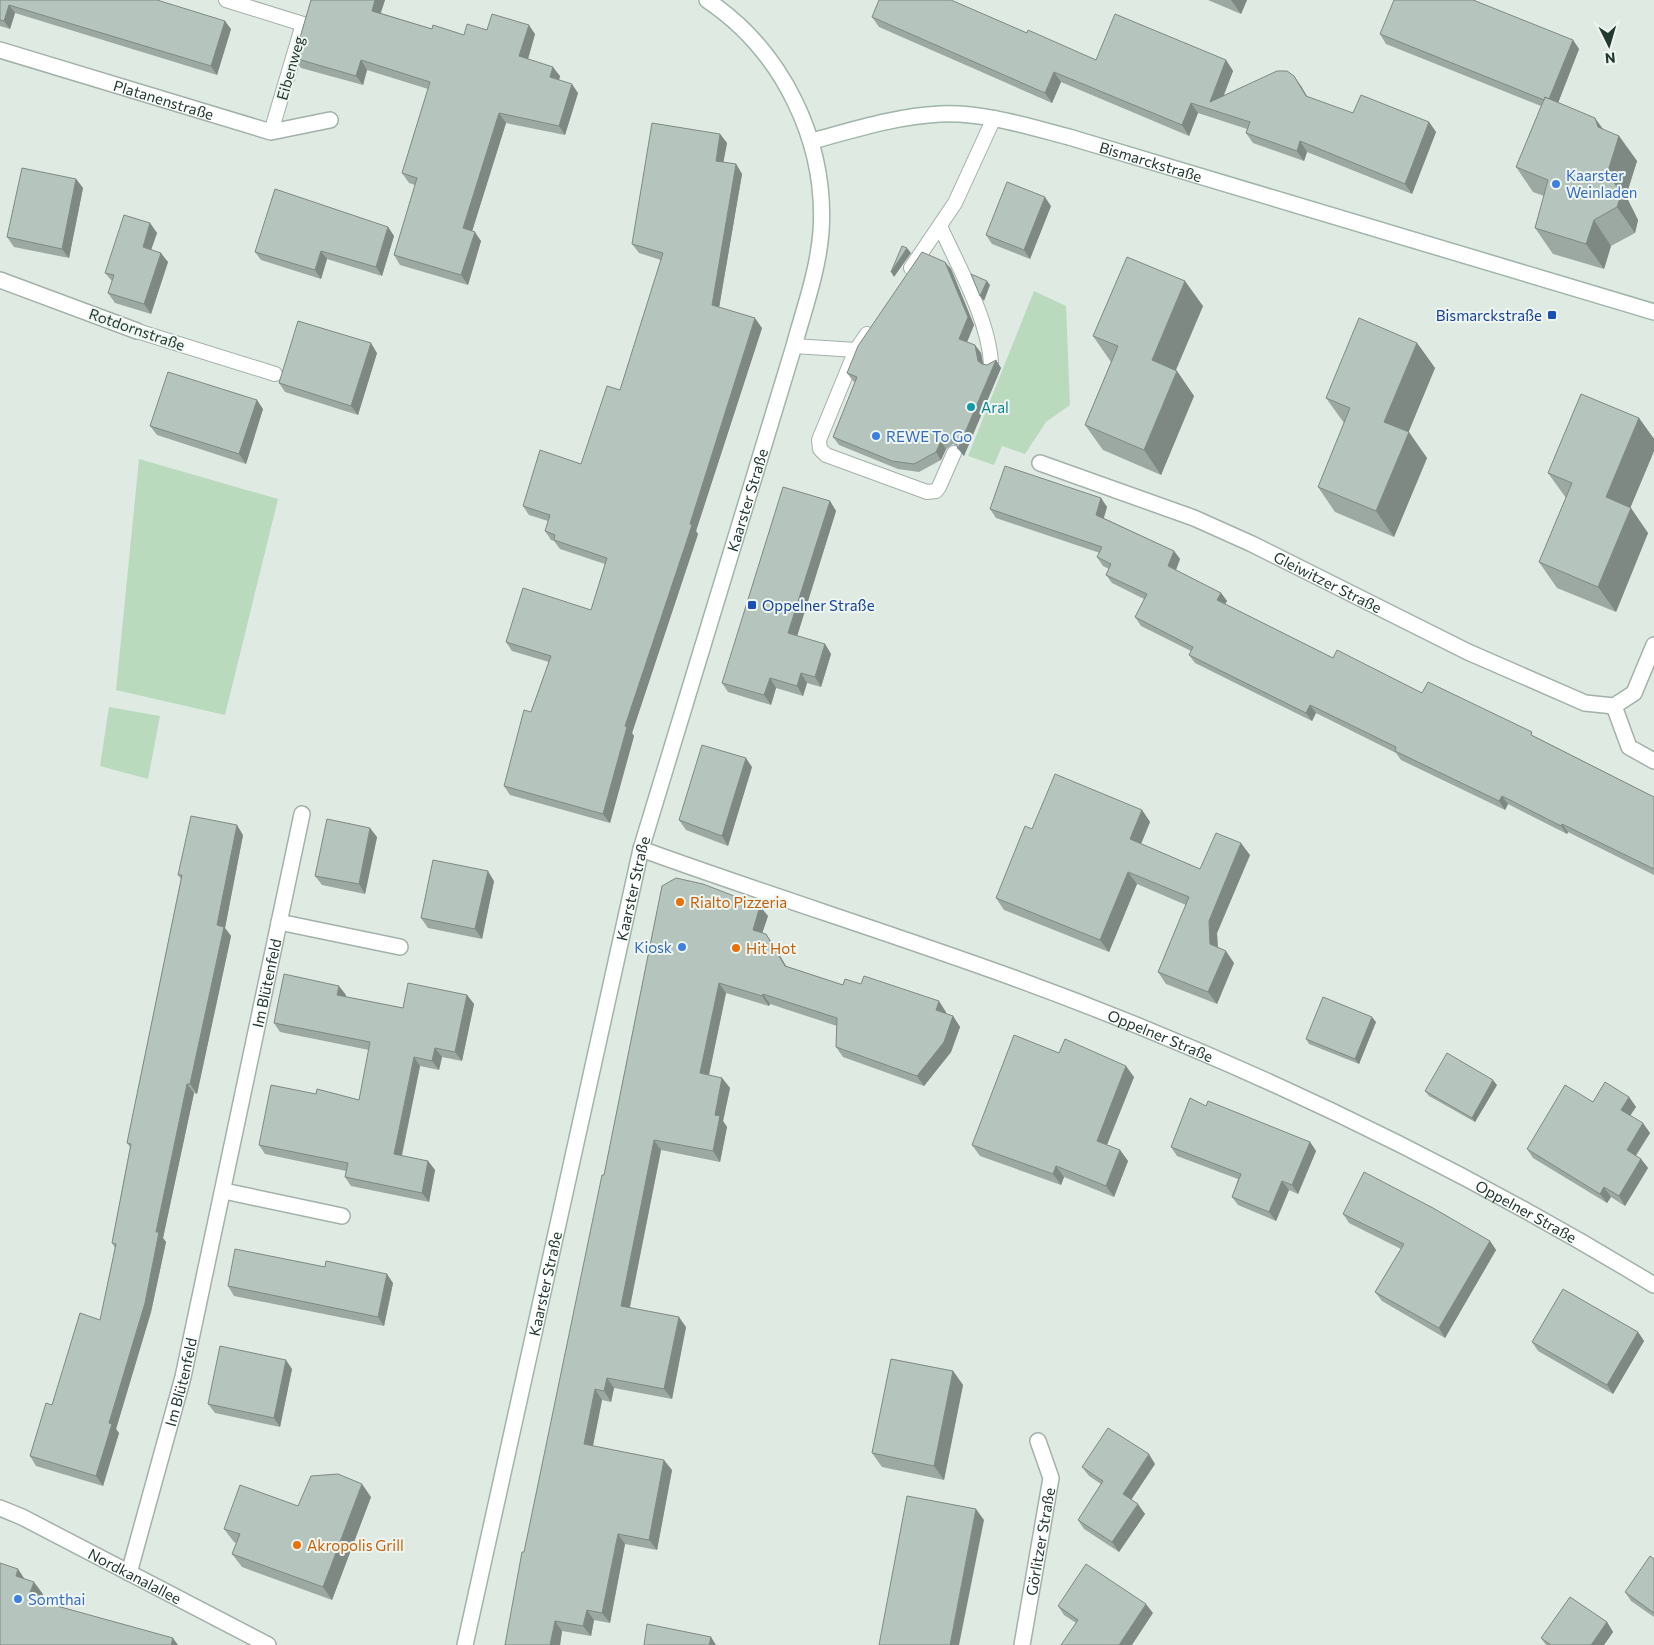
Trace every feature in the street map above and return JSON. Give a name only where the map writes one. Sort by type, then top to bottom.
[{"type":"street","points":[[708,0],[738,24],[759,48],[796,104],[812,140]]},
{"type":"street","name":"Platanenstraße","points":[[0,50],[271,132],[330,120]]},
{"type":"street","name":"Bismarckstraße","points":[[812,140],[878,123],[940,114],[994,118],[1078,140],[1654,312]]},
{"type":"street","name":"Kaarster Straße","points":[[465,1645],[641,849],[794,346],[816,264],[821,232],[822,200],[812,140]]},
{"type":"street","name":"Rotdornstraße","points":[[0,280],[137,331]]},
{"type":"street","name":"Gleiwitzer Straße","points":[[1040,463],[1194,518],[1252,544],[1468,652],[1585,703],[1614,706]]},
{"type":"street","points":[[1654,645],[1634,693],[1614,706],[1629,747],[1654,761]]},
{"type":"street","name":"Im Blütenfeld","points":[[129,1573],[183,1377],[224,1191],[302,814]]},
{"type":"street","name":"Oppelner Straße","points":[[641,849],[1015,978],[1196,1050],[1378,1132],[1545,1222],[1654,1285]]},
{"type":"street","name":"Im Blütenfeld","points":[[279,922],[400,947]]},
{"type":"street","points":[[224,1191],[342,1216]]},
{"type":"street","name":"Görlitzer Straße","points":[[1022,1645],[1051,1478],[1038,1441]]},
{"type":"street","name":"Nordkanalallee","points":[[0,1508],[129,1573],[250,1641],[268,1645]]},
{"type":"lane","name":"Eibenweg","points":[[226,0],[303,24],[271,132]]},
{"type":"lane","points":[[901,284],[954,204],[994,118]]},
{"type":"lane","points":[[940,226],[984,326],[991,351],[992,364]]},
{"type":"lane","points":[[873,325],[856,350],[819,440],[820,449],[826,455],[927,492],[936,491],[939,487],[954,452]]},
{"type":"lane","name":"Rotdornstraße","points":[[137,331],[275,374]]},
{"type":"lane","points":[[794,346],[856,350]]},
{"type":"green space","points":[[1034,291],[1066,306],[1070,405],[1046,422],[1025,454],[1002,446],[994,465],[968,456]]},
{"type":"green space","points":[[139,459],[278,499],[225,715],[116,690]]},
{"type":"green space","points":[[109,707],[160,716],[148,779],[100,766]]},
{"type":"building","points":[[0,0],[157,0],[225,21],[211,66],[9,5],[4,21],[0,20]]},
{"type":"building","points":[[311,0],[375,0],[372,11],[432,29],[433,25],[464,35],[467,24],[487,30],[492,14],[529,25],[519,56],[553,67],[550,77],[572,84],[559,126],[499,113],[463,228],[475,232],[461,275],[394,255],[417,178],[402,173],[430,82],[361,60],[356,76],[294,58]]},
{"type":"building","points":[[879,0],[951,0],[1027,33],[1028,30],[1096,60],[1115,14],[1226,60],[1210,102],[1277,71],[1287,71],[1294,76],[1306,96],[1353,113],[1361,95],[1429,122],[1405,184],[1300,141],[1297,151],[1246,133],[1250,122],[1191,103],[1182,125],[1054,72],[1045,93],[872,17]]},
{"type":"building","points":[[1394,0],[1473,0],[1573,40],[1549,99],[1545,97],[1544,100],[1380,34]]},
{"type":"building","points":[[1545,97],[1595,118],[1598,127],[1619,136],[1608,171],[1621,195],[1617,207],[1594,220],[1586,244],[1535,228],[1548,180],[1516,167]]},
{"type":"building","points":[[652,123],[720,134],[716,161],[736,164],[712,305],[755,318],[690,524],[692,525],[625,726],[627,727],[603,814],[504,786],[524,710],[531,712],[551,656],[506,642],[523,588],[591,610],[607,558],[554,540],[555,535],[545,531],[550,515],[523,506],[540,450],[581,464],[607,386],[620,390],[663,253],[632,244]]},
{"type":"building","points":[[22,168],[76,179],[62,249],[7,237]]},
{"type":"building","points":[[1007,182],[1045,197],[1024,250],[986,235]]},
{"type":"building","points":[[275,189],[388,227],[376,267],[321,251],[315,270],[255,252]]},
{"type":"building","points":[[124,215],[150,223],[143,247],[161,253],[144,304],[108,293],[114,275],[105,273]]},
{"type":"building","points":[[902,246],[907,248],[891,272]]},
{"type":"building","points":[[922,252],[945,262],[968,317],[959,339],[975,345],[978,361],[982,364],[987,365],[996,360],[958,449],[955,440],[947,436],[941,441],[936,452],[914,464],[892,461],[833,437],[857,377],[847,373],[858,346]]},
{"type":"building","points":[[1127,257],[1185,281],[1152,360],[1177,371],[1144,450],[1085,425],[1118,346],[1093,336]]},
{"type":"building","points":[[971,274],[987,281],[980,296]]},
{"type":"building","points":[[1359,318],[1417,343],[1384,422],[1409,432],[1376,511],[1318,487],[1350,408],[1326,398]]},
{"type":"building","points":[[298,321],[371,343],[351,406],[279,383]]},
{"type":"building","points":[[168,372],[257,400],[239,454],[150,426]]},
{"type":"building","points":[[1581,394],[1639,418],[1606,497],[1631,508],[1598,587],[1539,562],[1572,483],[1548,473]]},
{"type":"building","points":[[1005,466],[1101,498],[1096,515],[1174,551],[1168,566],[1221,593],[1217,600],[1333,658],[1337,650],[1422,693],[1428,682],[1532,732],[1531,735],[1654,797],[1654,869],[1562,824],[1561,826],[1502,796],[1499,801],[1395,751],[1396,747],[1310,705],[1306,713],[1189,655],[1193,647],[1135,617],[1147,594],[1106,575],[1111,564],[1097,557],[1102,547],[990,509]]},
{"type":"building","points":[[783,487],[830,501],[788,633],[825,644],[815,677],[801,673],[797,686],[770,678],[764,695],[722,683]]},
{"type":"building","points":[[702,745],[746,758],[722,836],[679,820]]},
{"type":"building","points":[[1055,774],[1142,810],[1130,839],[1200,869],[1216,833],[1241,843],[1209,921],[1210,944],[1226,951],[1208,992],[1158,972],[1189,897],[1128,872],[1100,940],[996,898],[1025,826],[1032,829]]},
{"type":"building","points":[[191,816],[237,825],[217,925],[224,927],[190,1084],[187,1084],[156,1232],[159,1232],[145,1303],[109,1423],[112,1424],[96,1476],[30,1456],[46,1403],[52,1405],[80,1313],[100,1320],[116,1244],[112,1243],[131,1144],[127,1143],[182,875],[178,875]]},
{"type":"building","points":[[327,819],[370,828],[359,884],[315,876]]},
{"type":"building","points":[[433,860],[488,871],[475,929],[421,918]]},
{"type":"building","points":[[676,878],[703,884],[760,906],[753,930],[766,934],[785,966],[843,985],[845,979],[861,984],[864,976],[939,1001],[936,1010],[953,1016],[944,1042],[917,1076],[836,1047],[837,1018],[763,994],[762,996],[719,983],[700,1073],[722,1078],[715,1115],[720,1116],[713,1151],[654,1140],[621,1306],[679,1317],[664,1389],[607,1378],[604,1391],[595,1389],[584,1444],[664,1460],[649,1540],[618,1534],[602,1613],[587,1610],[583,1626],[555,1621],[550,1645],[505,1645],[522,1552],[524,1552],[602,1175],[604,1175],[662,886]]},
{"type":"building","points":[[284,974],[339,986],[337,995],[403,1008],[408,983],[467,995],[455,1052],[435,1048],[432,1061],[414,1057],[394,1154],[428,1161],[422,1193],[345,1177],[348,1163],[259,1145],[271,1085],[316,1094],[317,1089],[359,1100],[370,1042],[274,1023]]},
{"type":"building","points":[[1323,997],[1372,1017],[1355,1059],[1306,1039]]},
{"type":"building","points":[[1014,1035],[1059,1053],[1065,1039],[1126,1066],[1097,1141],[1120,1150],[1106,1186],[1056,1166],[1053,1174],[972,1145]]},
{"type":"building","points":[[1447,1053],[1493,1080],[1472,1118],[1425,1091]]},
{"type":"building","points":[[1605,1082],[1629,1097],[1621,1110],[1643,1123],[1627,1150],[1641,1159],[1619,1196],[1604,1187],[1600,1194],[1527,1149],[1565,1085],[1593,1102]]},
{"type":"building","points":[[1190,1098],[1206,1106],[1208,1101],[1310,1142],[1292,1185],[1282,1181],[1269,1212],[1232,1197],[1241,1174],[1171,1147]]},
{"type":"building","points":[[1364,1172],[1433,1208],[1490,1241],[1439,1328],[1375,1292],[1404,1244],[1343,1214]]},
{"type":"building","points":[[235,1249],[325,1267],[326,1261],[387,1274],[378,1317],[228,1286]]},
{"type":"building","points":[[1563,1289],[1638,1332],[1607,1385],[1532,1342]]},
{"type":"building","points":[[220,1346],[286,1360],[274,1418],[208,1404]]},
{"type":"building","points":[[891,1359],[953,1371],[934,1466],[872,1453]]},
{"type":"building","points":[[1108,1428],[1149,1454],[1123,1494],[1138,1504],[1112,1542],[1078,1520],[1103,1481],[1082,1467]]},
{"type":"building","name":"Akropolis Grill","points":[[338,1474],[362,1484],[323,1587],[232,1554],[240,1534],[224,1529],[240,1485],[298,1506],[311,1476]]},
{"type":"building","points":[[907,1496],[976,1509],[950,1645],[879,1645]]},
{"type":"building","points":[[1650,1556],[1654,1559],[1654,1613],[1625,1592]]},
{"type":"building","points":[[0,1563],[18,1569],[16,1576],[34,1582],[28,1598],[173,1638],[171,1645],[0,1645]]},
{"type":"building","points":[[1086,1564],[1146,1604],[1119,1645],[1061,1645],[1078,1620],[1058,1606]]},
{"type":"building","points":[[1570,1597],[1607,1622],[1591,1645],[1551,1645],[1541,1638]]},
{"type":"building","points":[[647,1624],[711,1637],[709,1645],[644,1645]]},
{"type":"place","name":"Kaarster Weinladen","points":[[1556,184]]},
{"type":"place","name":"Bismarckstraße","points":[[1552,315]]},
{"type":"place","name":"Aral","points":[[971,407]]},
{"type":"place","name":"REWE To Go","points":[[876,436]]},
{"type":"place","name":"Oppelner Straße","points":[[752,605]]},
{"type":"place","name":"Rialto Pizzeria","points":[[680,902]]},
{"type":"place","name":"Kiosk","points":[[682,947]]},
{"type":"place","name":"Hit Hot","points":[[736,948]]},
{"type":"place","name":"Akropolis Grill","points":[[297,1545]]},
{"type":"place","name":"Somthai","points":[[18,1599]]}]
